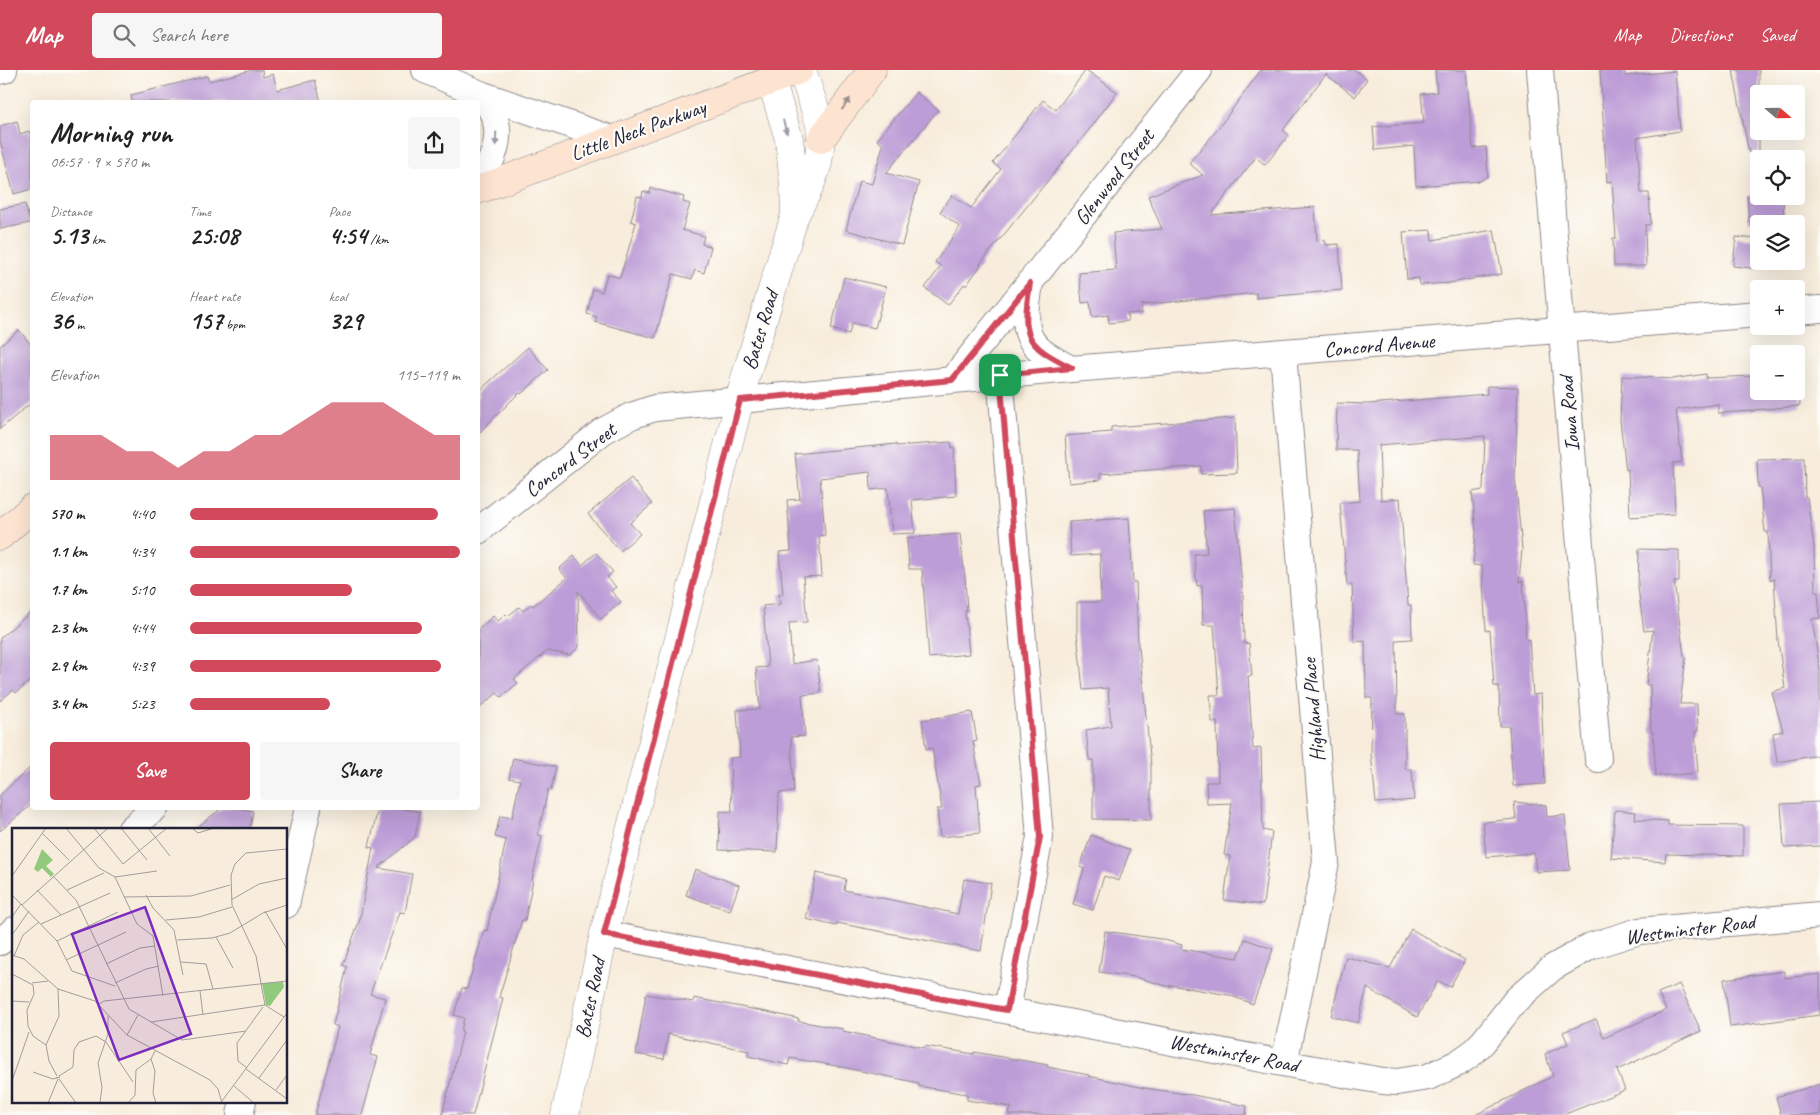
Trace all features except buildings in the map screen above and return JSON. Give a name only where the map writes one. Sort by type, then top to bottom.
[{"type":"main road","name":"Little Neck Parkway","points":[[480,189],[801,70]]},
{"type":"main road","points":[[821,139],[872,70]]},
{"type":"main road","points":[[0,536],[30,510]]},
{"type":"street","points":[[0,71],[4,70]]},
{"type":"street","points":[[425,70],[483,95],[612,139]]},
{"type":"street","name":"Bates Road","points":[[564,1115],[604,934],[740,400],[795,215],[810,186],[818,163],[821,139],[820,124],[801,70]]},
{"type":"street","name":"Glenwood Street","points":[[952,380],[1199,70]]},
{"type":"street","name":"Iowa Road","points":[[1540,70],[1598,759]]},
{"type":"street","name":"Bates Road","points":[[771,80],[789,139],[795,215]]},
{"type":"street","points":[[480,179],[495,153],[497,138],[495,118],[483,95]]},
{"type":"street","points":[[1030,283],[1026,318],[1031,340],[1046,356],[1072,368]]},
{"type":"street","points":[[1805,310],[1820,309]]},
{"type":"street","name":"Concord Avenue","points":[[1000,375],[1750,315]]},
{"type":"street","name":"Highland Place","points":[[1283,353],[1326,862],[1284,1063]]},
{"type":"street","points":[[1000,375],[1040,837],[1007,1010]]},
{"type":"street","name":"Concord Street","points":[[480,524],[603,431],[631,416],[655,408],[1000,375]]},
{"type":"street","points":[[132,828],[153,810]]},
{"type":"street","points":[[288,896],[308,810]]},
{"type":"street","name":"Westminster Road","points":[[604,934],[1284,1063],[1383,1081],[1405,1081],[1428,1076],[1458,1063],[1483,1042],[1516,1000],[1552,968],[1591,946],[1639,931],[1820,915]]},
{"type":"street","points":[[0,942],[12,932]]},
{"type":"street","points":[[240,1115],[243,1102]]},
{"type":"route","points":[[1030,283],[1026,318],[1031,340],[1046,356],[1072,368],[1000,375],[1040,837],[1007,1010],[604,934],[740,400],[952,380],[1030,283]]}]
